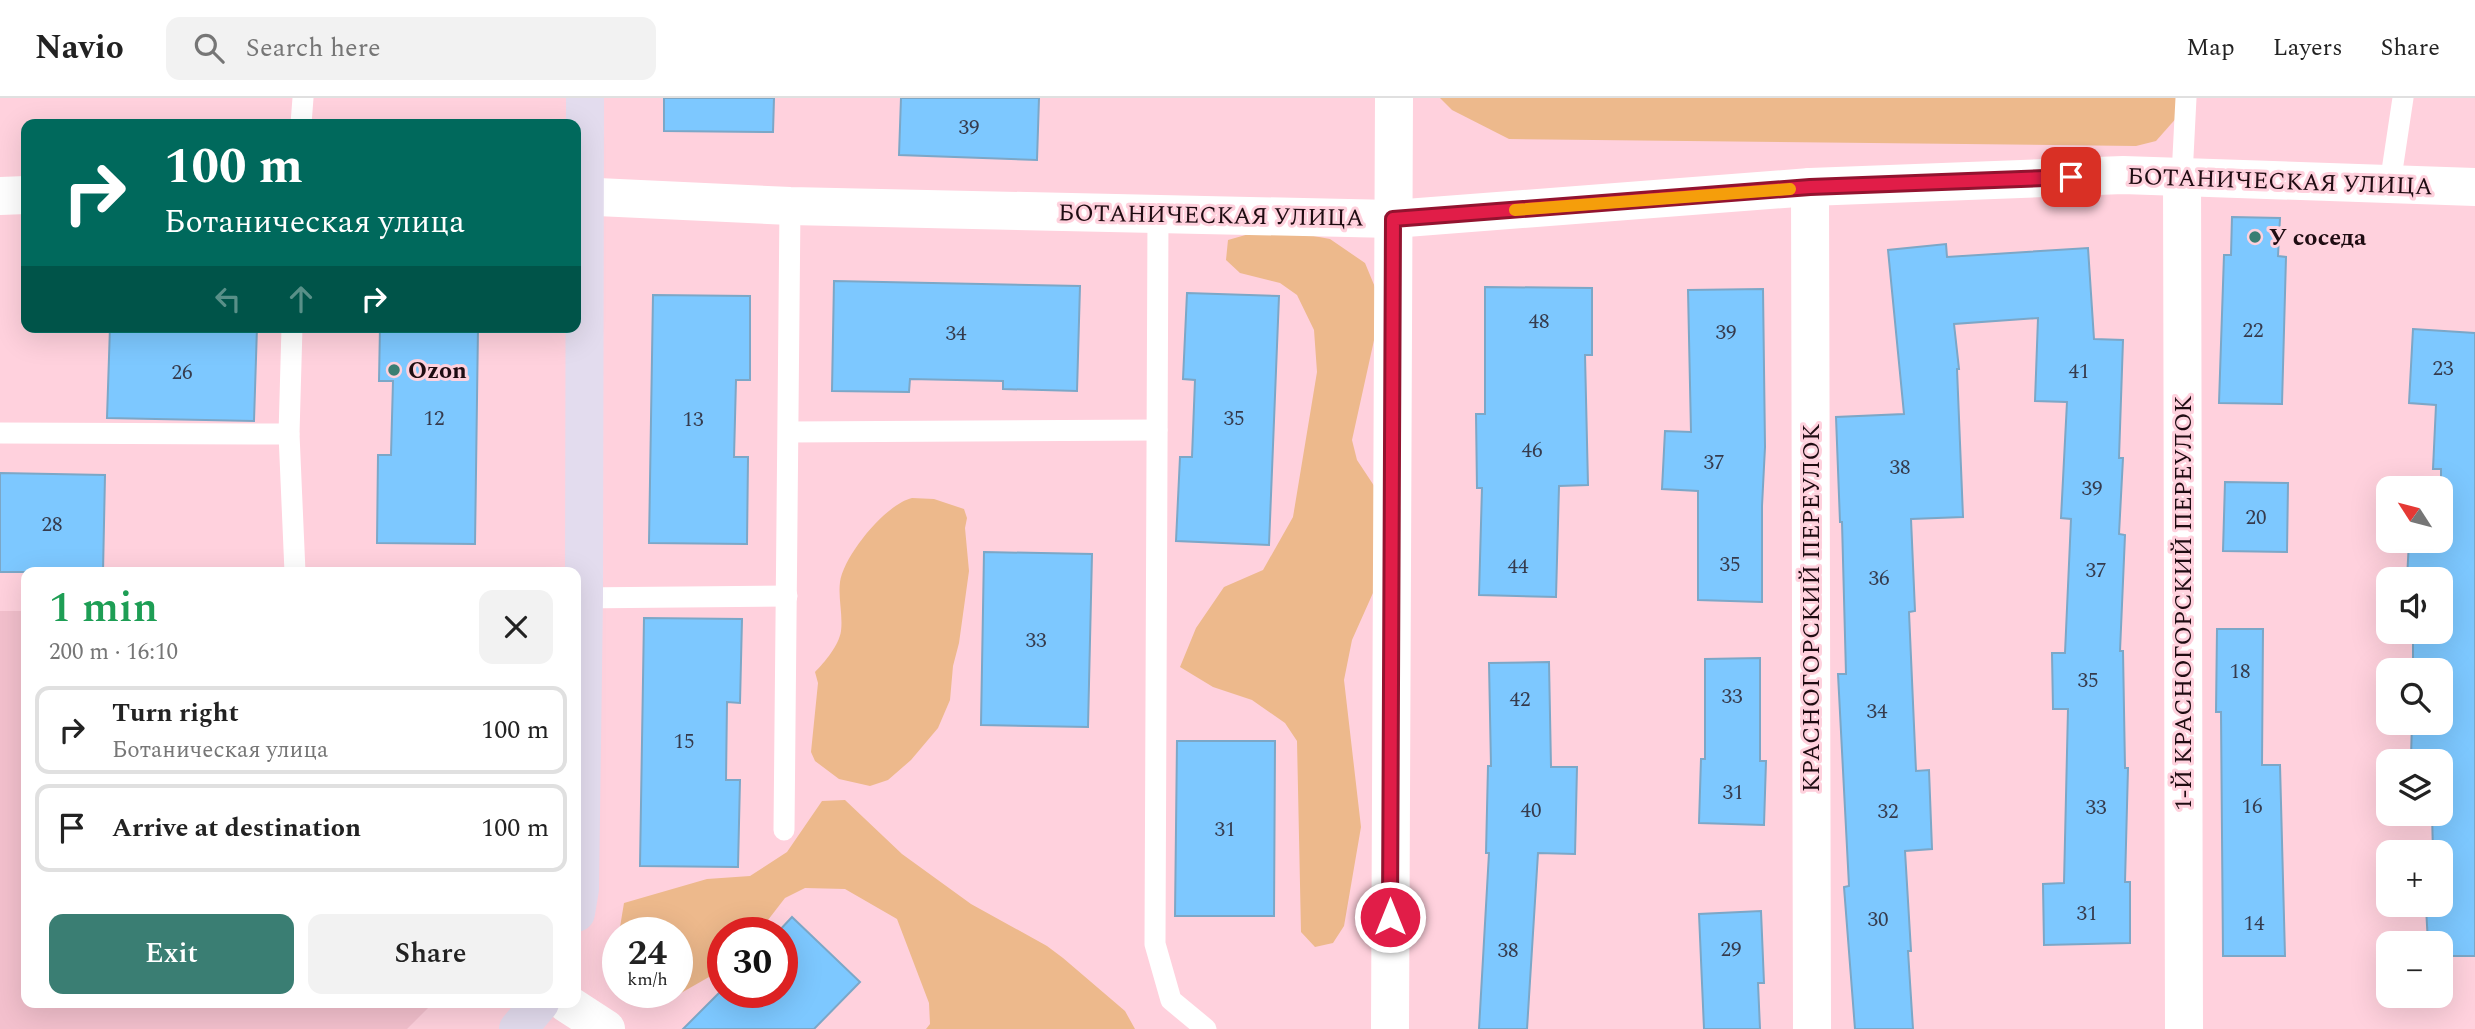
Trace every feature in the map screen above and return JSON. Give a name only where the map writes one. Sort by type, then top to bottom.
[{"type":"street","points":[[581,176],[585,98]]},
{"type":"street","points":[[1390,1029],[1394,98]]},
{"type":"street","name":"БОТАНИЧЕСКАЯ УЛИЦА","points":[[581,195],[790,206],[1393,219],[1810,187],[2123,175],[2475,187]]},
{"type":"street","name":"1-Й КРАСНОГОРСКИЙ ПЕРЕУЛОК","points":[[2182,176],[2184,1029]]},
{"type":"street","name":"КРАСНОГОРСКИЙ ПЕРЕУЛОК","points":[[1810,187],[1812,1029]]},
{"type":"street","points":[[0,196],[21,195]]},
{"type":"street","points":[[580,333],[580,567]]},
{"type":"street","points":[[518,1029],[536,1008]]},
{"type":"street","points":[[574,1008],[606,1029]]},
{"type":"lane","points":[[301,119],[303,98]]},
{"type":"lane","points":[[2182,176],[2186,98]]},
{"type":"lane","points":[[2390,184],[2403,98]]},
{"type":"lane","points":[[784,830],[790,206]]},
{"type":"lane","points":[[1158,214],[1155,944],[1171,1000],[1206,1029]]},
{"type":"lane","points":[[292,333],[289,434],[295,567]]},
{"type":"lane","points":[[789,432],[1157,430]]},
{"type":"lane","points":[[0,433],[289,434]]},
{"type":"lane","points":[[581,598],[787,596]]},
{"type":"shaded area","points":[[1440,98],[2194,98],[2156,141],[2136,146],[1509,139],[1452,110]]},
{"type":"shaded area","points":[[1270,228],[1330,239],[1365,263],[1382,304],[1352,440],[1357,460],[1402,528],[1352,640],[1344,680],[1361,827],[1344,926],[1333,943],[1315,947],[1301,932],[1297,741],[1285,723],[1252,700],[1213,687],[1180,667],[1196,628],[1224,587],[1263,570],[1293,517],[1317,372],[1314,330],[1297,295],[1280,283],[1240,273],[1226,260],[1228,240]]},
{"type":"shaded area","points":[[912,498],[934,499],[964,509],[967,518],[965,528],[969,571],[959,643],[953,666],[950,700],[938,728],[911,760],[888,780],[870,786],[839,779],[815,761],[811,752],[818,683],[815,672],[831,653],[840,636],[840,582],[849,558],[879,520],[902,502]]},
{"type":"shaded area","points":[[0,611],[21,611],[21,1008],[428,1008],[407,1029],[0,1029]]},
{"type":"shaded area","points":[[845,800],[902,854],[971,904],[1047,946],[1125,1011],[1135,1029],[926,1029],[930,1024],[929,1003],[897,919],[845,889],[805,888],[785,898],[770,917],[707,917],[707,978],[693,986],[693,917],[622,917],[624,903],[707,879],[750,876],[787,852],[822,801]]},
{"type":"building","points":[[664,98],[774,98],[773,132],[664,131]]},
{"type":"building","points":[[901,98],[1039,98],[1037,160],[899,155]]},
{"type":"building","points":[[2232,217],[2280,218],[2278,256],[2286,257],[2282,404],[2219,403],[2224,255],[2231,255]]},
{"type":"building","points":[[1946,244],[1947,257],[2088,248],[2094,339],[2123,340],[2119,458],[2123,458],[2119,534],[2125,535],[2120,651],[2123,651],[2125,768],[2128,768],[2125,882],[2130,882],[2130,943],[2044,945],[2043,884],[2064,883],[2068,709],[2053,709],[2052,653],[2065,653],[2071,519],[2061,518],[2067,402],[2035,401],[2038,318],[1954,324],[1959,369],[1963,517],[1911,519],[1915,611],[1909,612],[1916,771],[1929,770],[1932,849],[1905,851],[1913,1029],[1855,1029],[1844,887],[1849,886],[1838,674],[1846,674],[1836,417],[1904,414],[1888,250]]},
{"type":"building","points":[[834,281],[1080,286],[1077,391],[1003,389],[1003,381],[910,379],[909,392],[832,391]]},
{"type":"building","points":[[1485,287],[1592,288],[1592,355],[1585,355],[1588,485],[1559,486],[1556,597],[1479,595],[1482,488],[1477,488],[1476,414],[1485,414]]},
{"type":"building","points":[[1763,289],[1765,447],[1762,602],[1698,600],[1698,491],[1662,489],[1665,431],[1691,432],[1688,290]]},
{"type":"building","points":[[1187,293],[1279,296],[1269,545],[1176,541],[1180,457],[1192,457],[1195,380],[1183,379]]},
{"type":"building","points":[[653,295],[750,296],[750,380],[736,380],[734,457],[748,457],[747,544],[649,543]]},
{"type":"building","points":[[2413,329],[2475,333],[2475,956],[2453,956],[2453,931],[2427,931],[2427,917],[2453,917],[2453,840],[2433,840],[2432,826],[2453,826],[2453,749],[2411,749],[2412,735],[2453,735],[2453,658],[2413,658],[2413,644],[2453,644],[2453,567],[2408,567],[2408,553],[2454,553],[2454,476],[2441,476],[2441,469],[2433,469],[2436,405],[2409,403]]},
{"type":"building","points":[[110,333],[257,333],[254,421],[107,418]]},
{"type":"building","points":[[380,333],[478,333],[475,544],[377,543],[378,455],[391,455],[393,381],[379,381]]},
{"type":"building","points":[[0,473],[105,475],[103,567],[21,567],[21,572],[0,572]]},
{"type":"building","points":[[2225,482],[2288,483],[2287,552],[2223,551]]},
{"type":"building","points":[[984,552],[1092,554],[1088,727],[981,725]]},
{"type":"building","points":[[644,618],[742,619],[740,703],[727,702],[726,780],[740,780],[738,867],[640,866]]},
{"type":"building","points":[[2217,629],[2263,629],[2262,765],[2280,765],[2285,956],[2223,956],[2221,712],[2216,712]]},
{"type":"building","points":[[1760,658],[1760,761],[1766,761],[1764,825],[1699,823],[1701,759],[1705,759],[1705,659]]},
{"type":"building","points":[[1549,662],[1551,767],[1577,767],[1575,854],[1538,853],[1527,1029],[1479,1029],[1489,853],[1486,853],[1488,766],[1491,766],[1489,663]]},
{"type":"building","points":[[1177,741],[1275,741],[1274,916],[1175,916]]},
{"type":"building","points":[[1761,911],[1764,983],[1758,983],[1760,1029],[1704,1029],[1699,914]]},
{"type":"building","points":[[798,923],[860,982],[814,1029],[683,1029],[707,1005],[707,1008],[798,1008]]},
{"type":"slow traffic","points":[[1515,210],[1790,189]]},
{"type":"place","name":"У соседа","points":[[2255,237]]},
{"type":"place","name":"Ozon","points":[[394,370]]},
{"type":"route","points":[[1390,917],[1393,219],[1810,187],[2071,177]]}]
